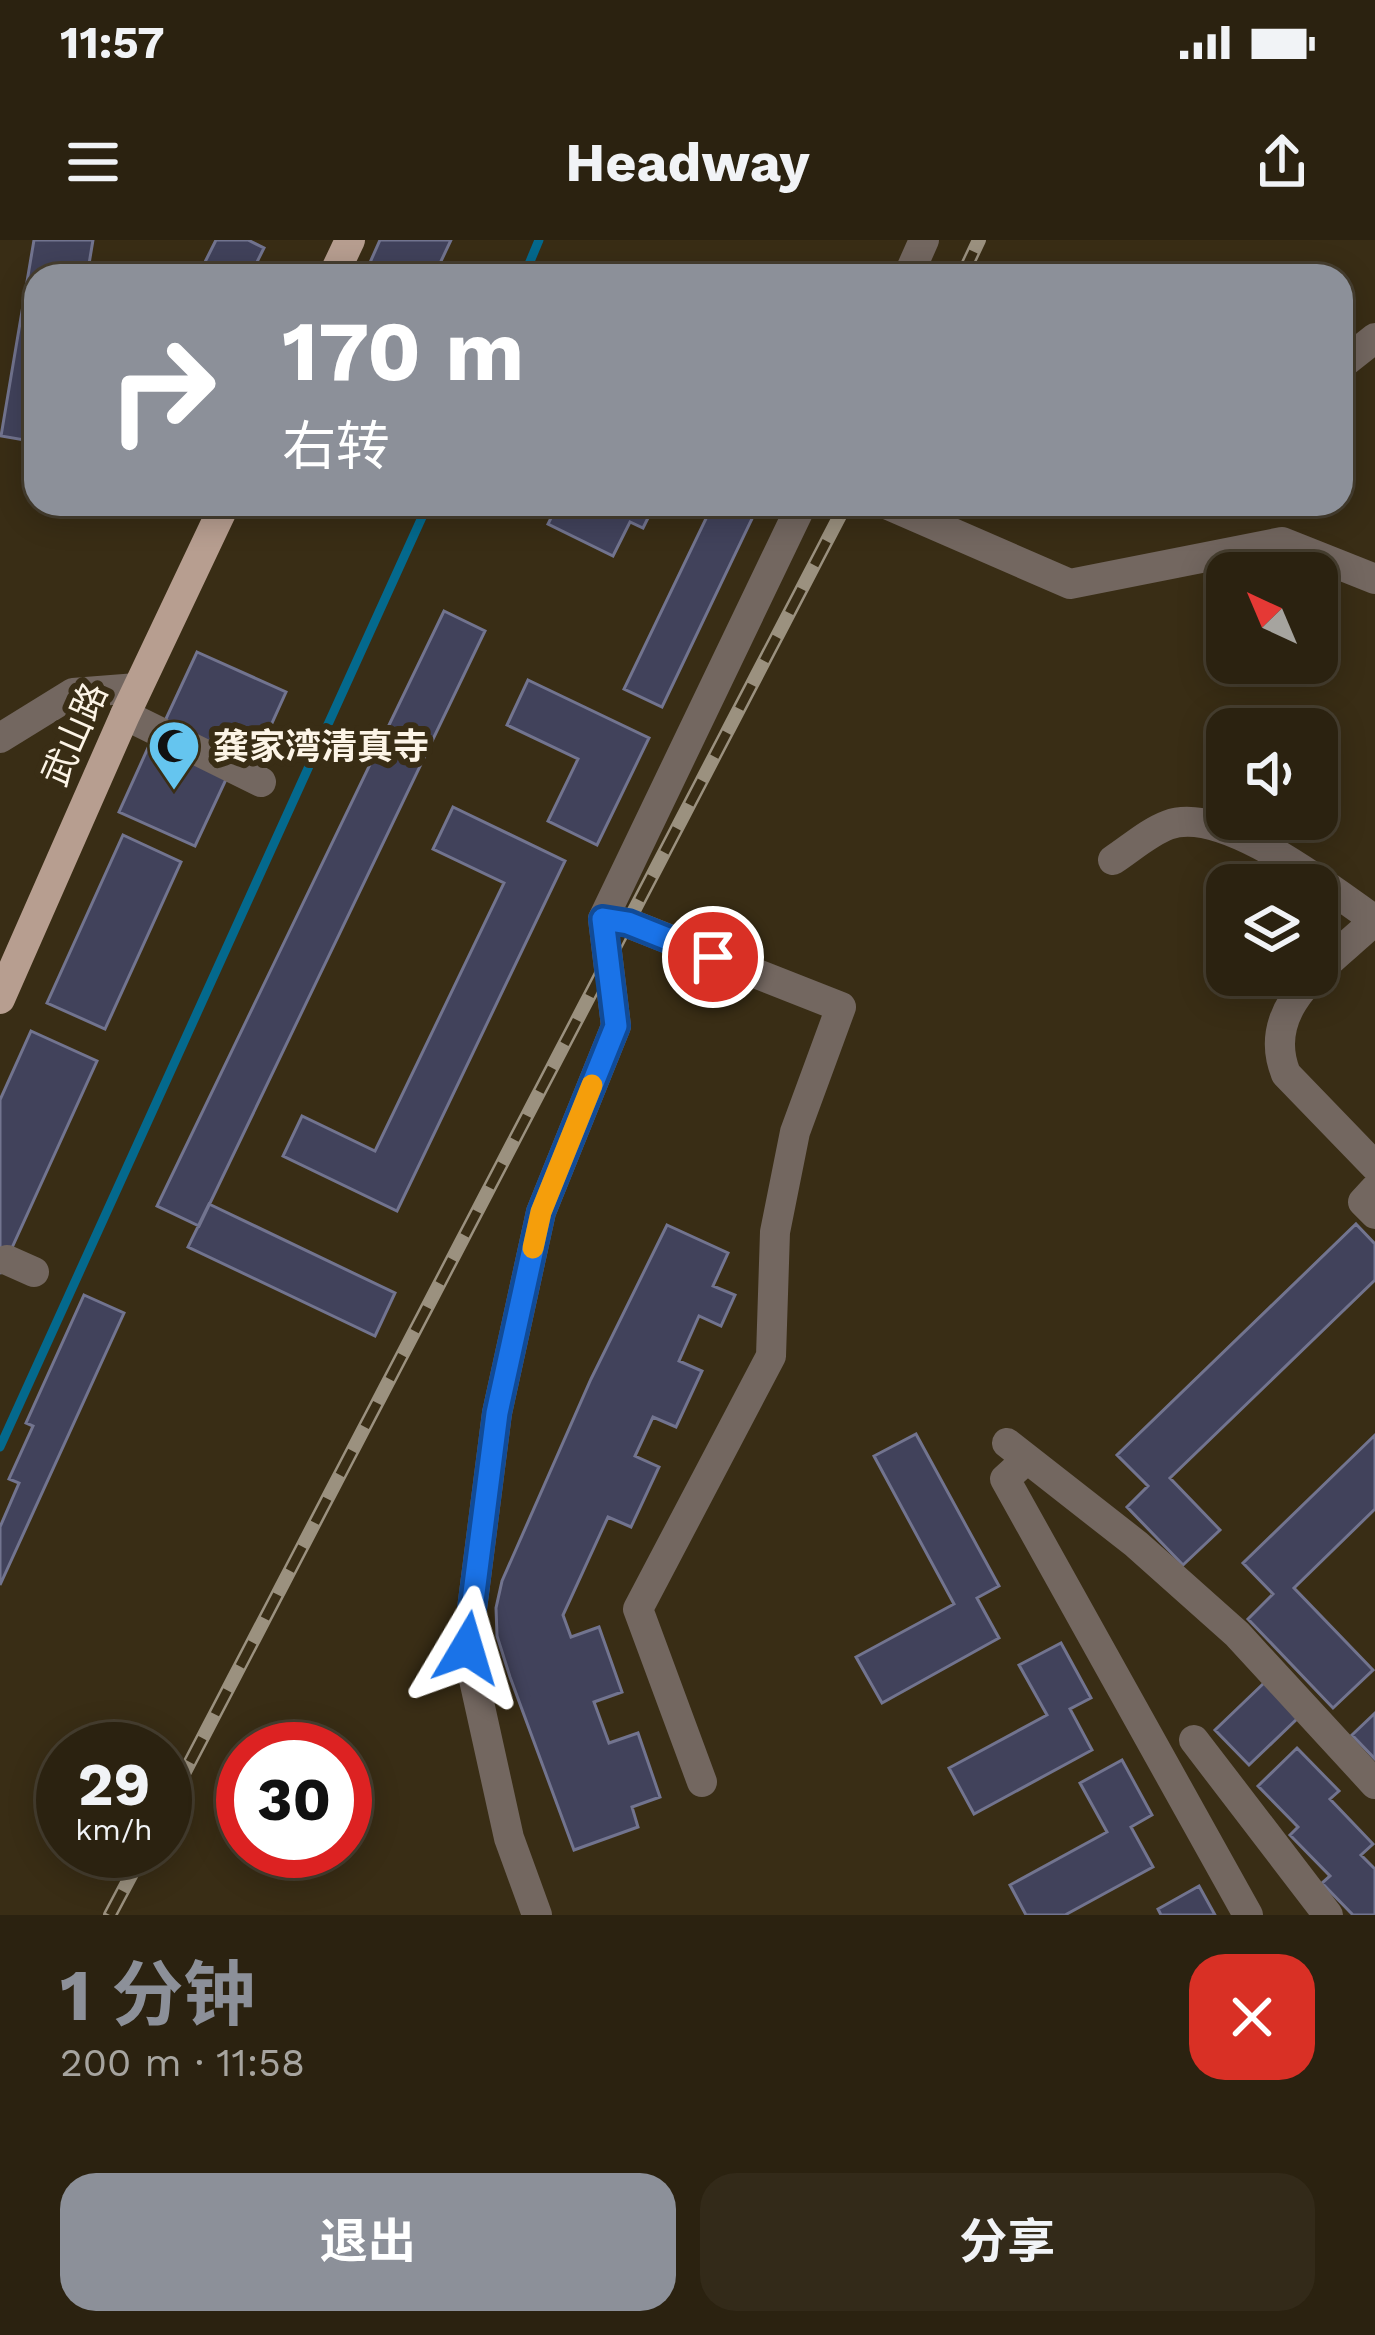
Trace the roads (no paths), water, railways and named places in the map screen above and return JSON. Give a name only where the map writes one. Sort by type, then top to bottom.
[{"type":"main road","name":"武山路","points":[[0,999],[8,961],[219,516]]},
{"type":"street","points":[[537,1915],[509,1838],[467,1648],[497,1413],[541,1212],[616,1026],[603,919],[796,516]]},
{"type":"street","points":[[914,516],[1070,584],[1282,542],[1375,578]]},
{"type":"street","points":[[0,738],[73,693],[131,702],[261,782]]},
{"type":"street","points":[[1113,860],[1171,823],[1204,824],[1264,844],[1375,920],[1291,1001],[1277,1037],[1286,1074],[1375,1166]]},
{"type":"street","points":[[603,919],[628,923],[841,1007],[795,1132],[775,1232],[771,1356],[638,1609],[702,1782]]},
{"type":"street","points":[[1375,1189],[1363,1202],[1375,1214]]},
{"type":"street","points":[[1248,1915],[1005,1479],[1017,1451],[1136,1544],[1237,1634],[1375,1784]]},
{"type":"street","points":[[1194,1740],[1328,1915]]},
{"type":"waterway","points":[[529,264],[539,240]]},
{"type":"waterway","points":[[0,1447],[423,516]]},
{"type":"railway","points":[[968,264],[979,240]]},
{"type":"railway","points":[[192,1758],[840,516]]},
{"type":"railway","points":[[110,1915],[130,1878]]},
{"type":"place","name":"龚家湾清真寺","points":[[174,792]]}]
